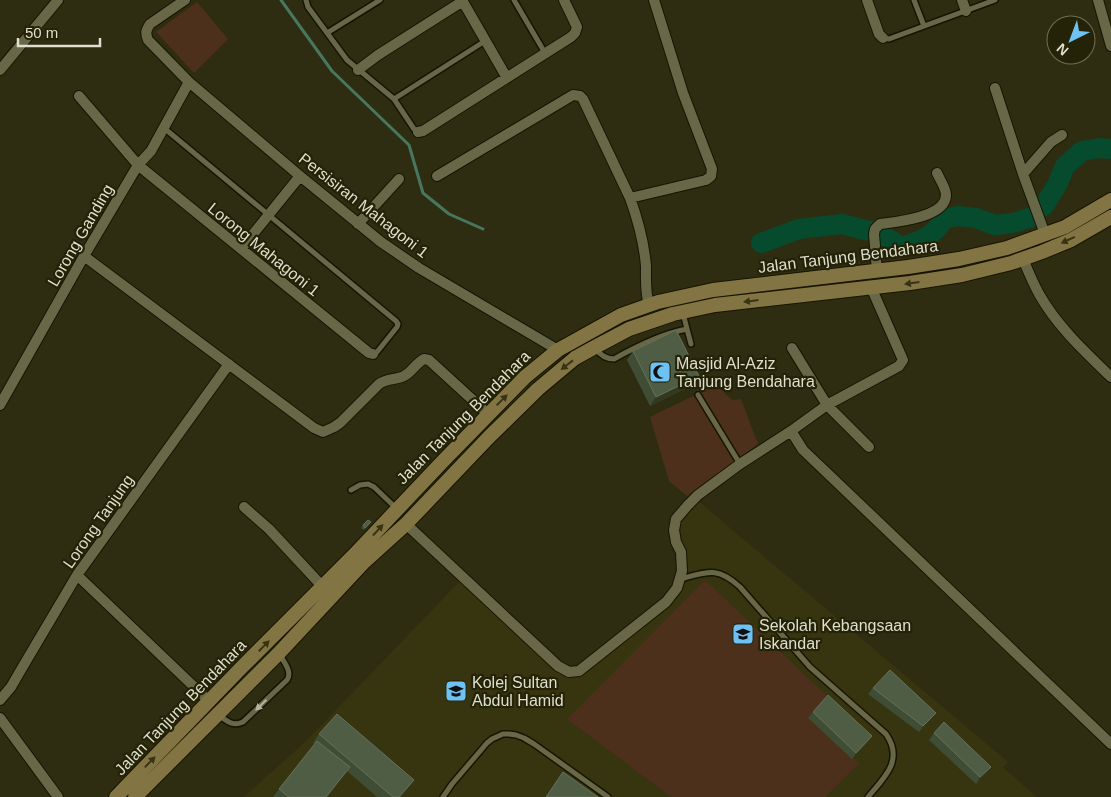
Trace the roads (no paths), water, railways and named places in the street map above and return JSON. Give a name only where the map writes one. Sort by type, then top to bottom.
[{"type":"main road","name":"Jalan Tanjung Bendahara","points":[[116,797],[355,554],[525,376],[558,350],[621,315],[669,299],[713,290],[908,268],[959,259],[1007,248],[1066,227],[1111,200]]},
{"type":"main road","name":"Jalan Tanjung Bendahara","points":[[136,797],[279,653],[364,562],[406,524],[538,389],[575,358],[629,329],[682,312],[715,305],[910,283],[962,275],[1011,263],[1071,240],[1111,217]]},
{"type":"street","points":[[0,70],[58,0]]},
{"type":"street","name":"Persisiran Mahagoni 1","points":[[185,0],[150,24],[146,36],[189,82],[358,224],[401,256],[558,350]]},
{"type":"street","points":[[358,70],[463,0],[507,78]]},
{"type":"street","points":[[418,132],[423,131],[571,37],[577,30],[576,22],[564,0]]},
{"type":"street","points":[[630,198],[706,180],[711,176],[712,169],[683,93],[654,0]]},
{"type":"street","points":[[868,0],[879,34],[883,38]]},
{"type":"street","points":[[962,0],[966,11]]},
{"type":"street","points":[[1098,0],[1111,46]]},
{"type":"street","name":"Lorong Ganding","points":[[0,405],[84,256],[138,165],[151,151],[189,82]]},
{"type":"street","points":[[995,88],[1045,234]]},
{"type":"street","points":[[437,176],[573,95],[577,95],[583,99],[630,198],[643,245],[649,305]]},
{"type":"street","name":"Lorong Mahagoni 1","points":[[80,96],[138,165],[369,353],[373,354]]},
{"type":"street","points":[[1023,174],[1051,142],[1062,135]]},
{"type":"street","points":[[877,271],[874,231],[880,224],[914,219],[936,210],[945,200],[946,195],[937,173]]},
{"type":"street","points":[[241,249],[300,176]]},
{"type":"street","points":[[358,224],[399,179]]},
{"type":"street","points":[[84,256],[314,428],[323,432],[340,423],[379,384],[387,379],[404,376],[424,359],[429,360],[488,414]]},
{"type":"street","points":[[1023,259],[1040,296],[1057,321],[1111,377]]},
{"type":"street","points":[[406,524],[558,666],[569,672],[579,671],[666,602],[678,588],[682,571],[680,552],[674,530],[676,519],[698,495],[826,405],[902,364],[903,360],[871,288]]},
{"type":"street","points":[[792,348],[826,405],[869,447]]},
{"type":"street","name":"Lorong Tanjung","points":[[0,700],[11,687],[77,574],[229,364]]},
{"type":"street","points":[[791,431],[803,450],[1111,744]]},
{"type":"street","points":[[244,507],[270,529],[322,586]]},
{"type":"street","points":[[77,574],[209,701]]},
{"type":"street","points":[[0,718],[58,797]]},
{"type":"lane","points":[[306,0],[308,7],[347,60],[394,99],[418,132]]},
{"type":"lane","points":[[327,33],[380,0]]},
{"type":"lane","points":[[514,0],[545,54]]},
{"type":"lane","points":[[914,0],[924,26]]},
{"type":"lane","points":[[883,38],[889,39],[995,0]]},
{"type":"lane","points":[[394,99],[486,41]]},
{"type":"lane","points":[[163,128],[398,324],[378,352],[373,354]]},
{"type":"lane","points":[[682,312],[691,344]]},
{"type":"lane","points":[[595,347],[605,357],[614,359],[674,331],[687,329]]},
{"type":"lane","points":[[698,395],[740,464]]},
{"type":"lane","points":[[351,490],[360,485],[368,484],[374,487],[397,509]]},
{"type":"lane","points":[[680,579],[714,572],[734,581],[810,667],[886,734],[893,747],[893,761],[886,776],[868,797]]},
{"type":"lane","points":[[218,715],[238,725],[287,680],[290,673],[279,653]]},
{"type":"lane","points":[[443,797],[487,743],[499,736],[509,734],[524,738],[534,744],[608,797]]},
{"type":"waterway","points":[[281,0],[332,71],[409,145],[423,193],[449,214],[483,229]]},
{"type":"waterway","points":[[1044,206],[1057,185],[1065,166],[1082,151],[1100,148],[1111,149]]},
{"type":"waterway","points":[[761,243],[799,229],[842,224],[877,232],[902,247],[931,234],[944,219],[958,216],[976,218],[995,225],[1013,223],[1029,218]]},
{"type":"place","name":"Masjid Al-Aziz Tanjung Bendahara","points":[[660,372]]},
{"type":"place","name":"Sekolah Kebangsaan Iskandar","points":[[743,634]]},
{"type":"place","name":"Kolej Sultan Abdul Hamid","points":[[456,691]]}]
